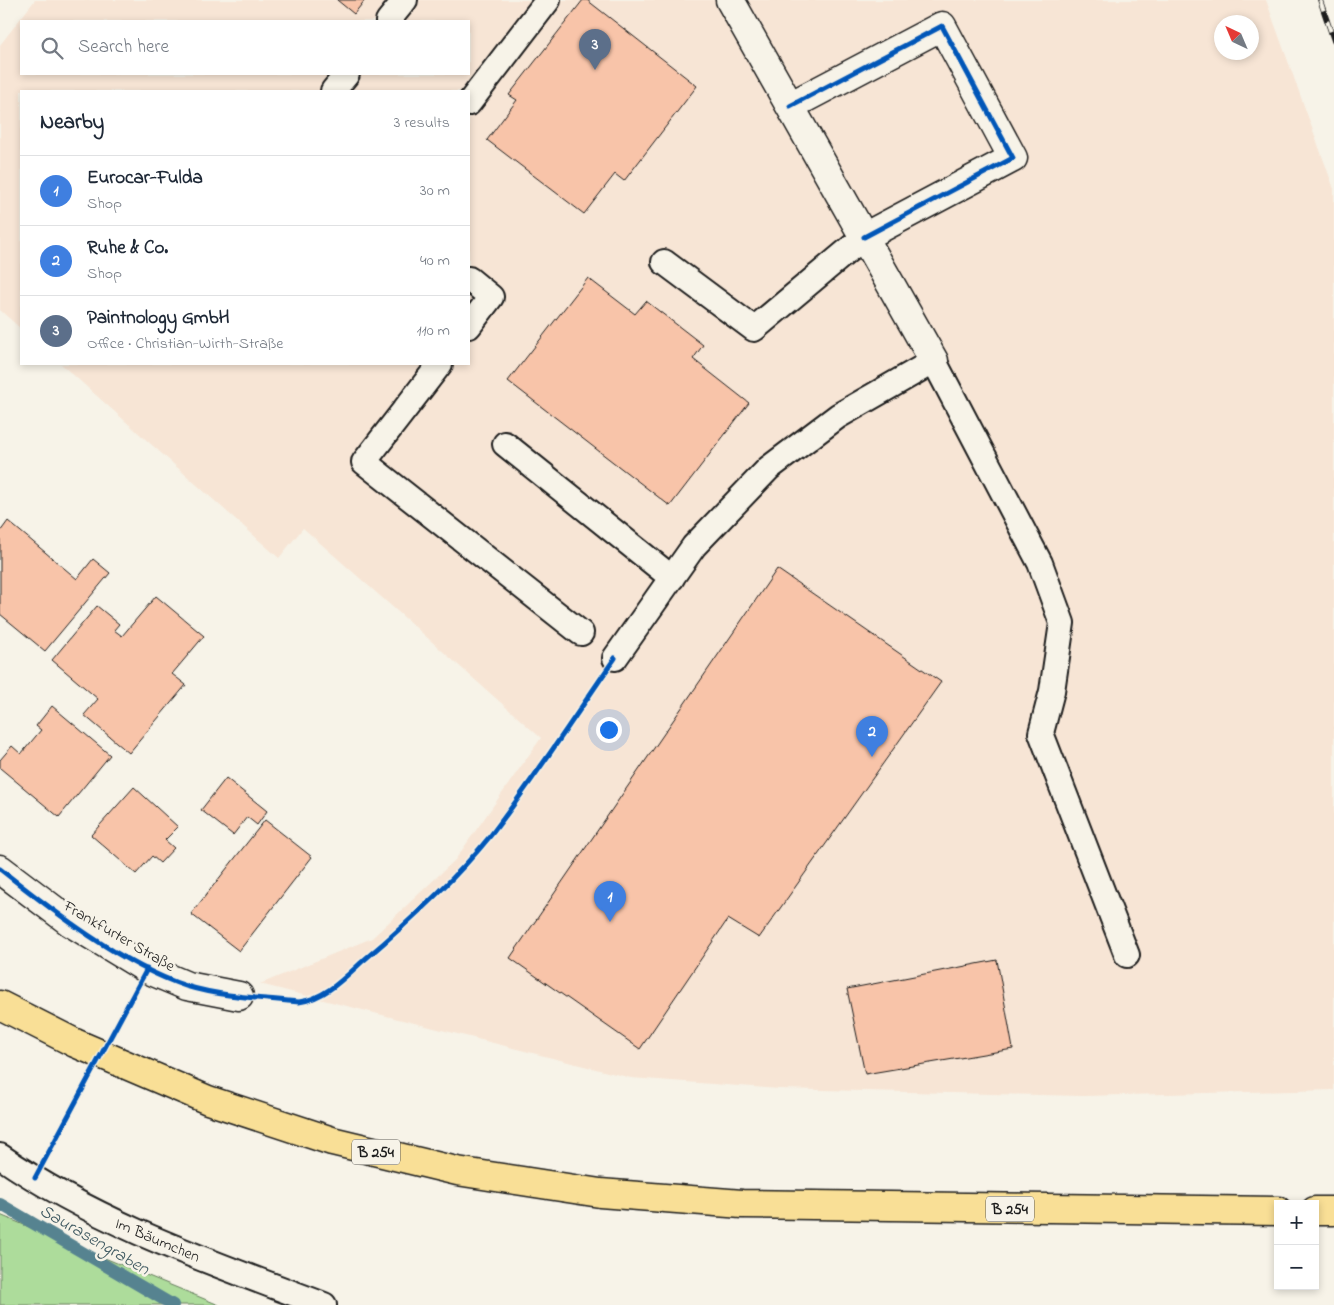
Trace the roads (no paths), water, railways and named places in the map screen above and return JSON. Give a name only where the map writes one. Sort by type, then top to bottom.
[{"type":"main road","name":"B 254","points":[[0,1005],[75,1043],[208,1100],[332,1141],[457,1171],[600,1193],[742,1204],[1274,1211]]},
{"type":"main road","points":[[1319,1211],[1334,1211]]},
{"type":"street","points":[[730,0],[934,360]]},
{"type":"street","points":[[790,106],[942,26],[1013,158],[864,237]]},
{"type":"street","name":"Frankfurter Straße","points":[[0,870],[70,922],[147,969],[187,986],[239,996]]},
{"type":"lane","points":[[389,20],[405,0]]},
{"type":"lane","points":[[470,102],[548,0]]},
{"type":"lane","points":[[334,90],[346,75]]},
{"type":"lane","points":[[664,262],[754,329],[864,237]]},
{"type":"lane","points":[[470,280],[491,297],[470,325]]},
{"type":"lane","points":[[615,658],[694,546],[769,468],[838,416],[934,360],[1040,563],[1062,623],[1052,691],[1041,733],[1127,955]]},
{"type":"lane","points":[[439,365],[364,462],[581,633]]},
{"type":"lane","points":[[505,444],[672,578]]},
{"type":"lane","name":"Im Bäumchen","points":[[0,1156],[86,1206],[134,1230],[324,1305]]},
{"type":"waterway","name":"Saurasengraben","points":[[0,1204],[173,1305]]},
{"type":"railway","points":[[1320,0],[1334,41]]},
{"type":"place","name":"Paintnology GmbH","points":[[595,70]]},
{"type":"place","name":"Ruhe & Co.","points":[[872,757]]},
{"type":"place","name":"Eurocar-Fulda","points":[[610,922]]}]
